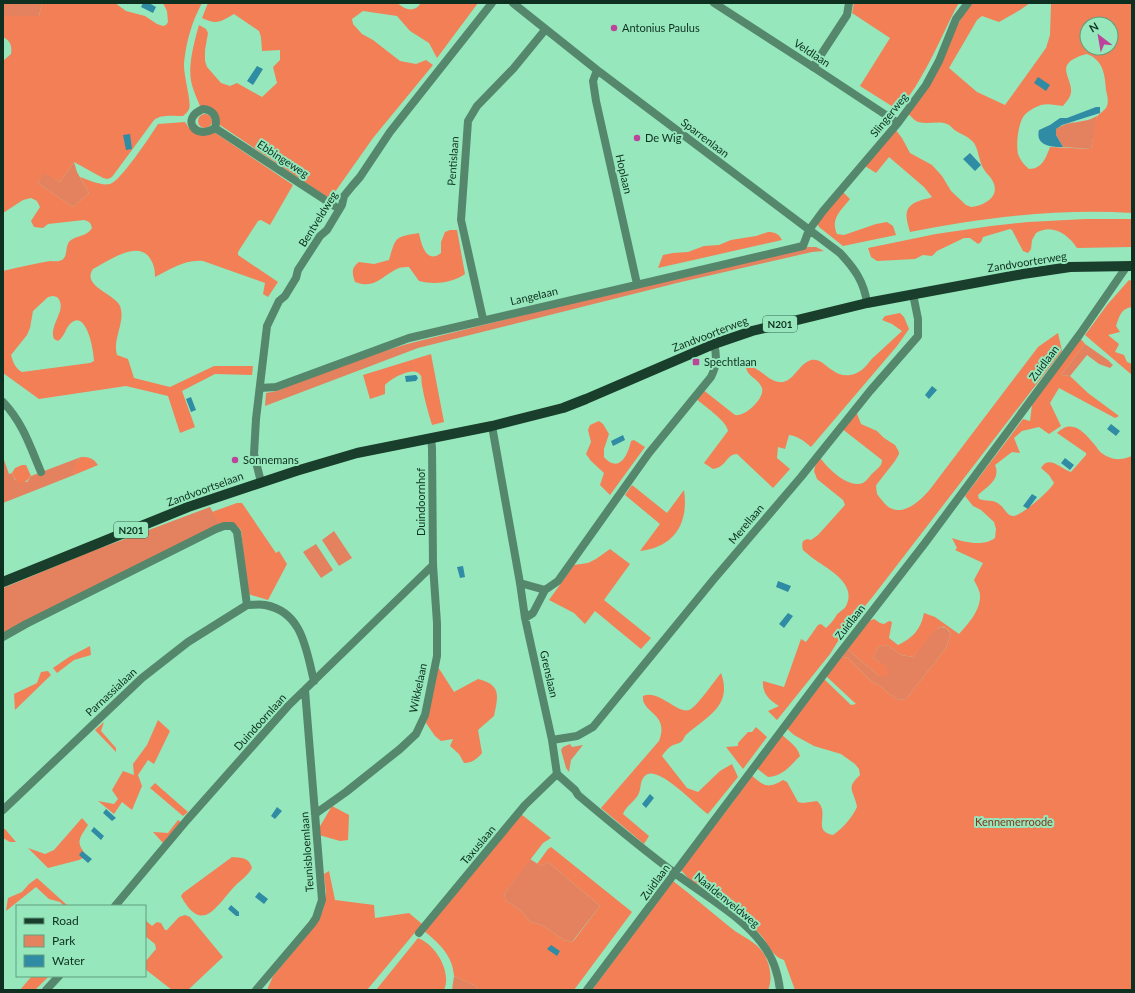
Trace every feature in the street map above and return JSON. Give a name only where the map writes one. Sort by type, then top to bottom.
[{"type":"main road","name":"Zandvoorterweg","points":[[446,435],[492,426],[547,412],[580,401],[714,344],[752,330],[867,303],[1023,274],[1070,267],[1130,266]]},
{"type":"main road","name":"Zandvoortselaan","points":[[3,582],[188,507],[260,482],[357,453],[446,435]]},
{"type":"street","name":"Bentveldweg","points":[[260,482],[254,454],[267,326],[273,313],[279,301],[296,278],[298,270],[320,236],[327,230],[339,209],[344,196],[360,177],[390,132],[492,3]]},
{"type":"street","name":"Sparrenlaan","points":[[512,3],[597,70],[840,253],[854,269],[865,294],[867,303]]},
{"type":"street","name":"Veldlaan","points":[[714,3],[898,123]]},
{"type":"street","name":"Slingerweg","points":[[809,230],[898,123],[926,85],[939,61],[956,19],[968,3]]},
{"type":"street","points":[[813,67],[847,16],[848,4]]},
{"type":"street","name":"Pentislaan","points":[[484,319],[461,220],[468,121],[477,106],[512,69],[545,30]]},
{"type":"street","name":"Hoplaan","points":[[597,70],[593,81],[596,101],[637,284]]},
{"type":"street","name":"Ebbingeweg","points":[[215,128],[339,209]]},
{"type":"street","name":"Langelaan","points":[[260,388],[276,387],[409,338],[484,319],[803,246],[809,230]]},
{"type":"street","name":"Zuidlaan","points":[[587,990],[831,664],[925,543],[1130,266]]},
{"type":"street","name":"Merellaan","points":[[552,740],[577,736],[593,728],[714,579],[796,483],[870,391],[918,336],[918,319],[913,294]]},
{"type":"street","points":[[525,618],[533,613],[545,590],[558,581],[648,453],[711,377],[716,366],[717,356],[714,344]]},
{"type":"street","points":[[3,402],[13,412],[23,428],[41,472]]},
{"type":"street","name":"Grenslaan","points":[[492,426],[525,618],[552,740],[557,774]]},
{"type":"street","name":"Duindoornhof","points":[[431,438],[433,565]]},
{"type":"street","points":[[3,637],[216,529],[224,526],[232,526],[237,532],[247,605],[264,604],[278,608],[290,617],[303,640],[314,681]]},
{"type":"street","name":"Duindoornlaan","points":[[116,905],[275,721],[433,565]]},
{"type":"street","name":"Wikkelaan","points":[[315,814],[346,792],[400,749],[416,734],[425,715],[437,656],[437,623],[433,565]]},
{"type":"street","points":[[520,583],[545,590]]},
{"type":"street","name":"Parnassialaan","points":[[3,810],[142,678],[188,642],[247,605]]},
{"type":"street","name":"Teunisbloemlaan","points":[[256,990],[303,936],[316,918],[322,900],[305,690]]},
{"type":"street","points":[[557,774],[575,790],[578,796],[675,873]]},
{"type":"street","name":"Taxuslaan","points":[[419,933],[525,806],[557,774]]},
{"type":"street","name":"Naaldenveldweg","points":[[675,873],[738,920],[763,944],[774,962],[778,974],[780,990]]},
{"type":"street","points":[[46,990],[58,977]]},
{"type":"green space","points":[[3,3],[42,3],[39,16],[3,16]]},
{"type":"green space","points":[[42,3],[115,3],[126,11],[145,16],[163,26],[168,22],[167,11],[163,3],[202,3],[192,24],[185,55],[184,68],[190,106],[188,111],[183,116],[164,116],[154,120],[112,177],[108,179],[103,178],[74,162],[60,182],[43,173],[38,183],[73,207],[89,193],[80,177],[103,184],[110,184],[115,181],[135,157],[158,124],[185,122],[189,128],[214,132],[293,185],[270,225],[261,220],[258,221],[238,252],[238,255],[278,282],[268,297],[263,294],[265,283],[203,261],[184,263],[155,277],[154,267],[149,257],[143,252],[129,251],[93,269],[91,280],[120,306],[121,318],[116,343],[117,355],[128,359],[134,378],[170,387],[214,366],[253,366],[252,375],[215,374],[182,391],[195,427],[180,433],[168,396],[126,386],[39,399],[3,373],[3,271],[50,261],[62,260],[69,242],[74,238],[87,233],[92,228],[90,222],[84,220],[48,224],[43,228],[34,227],[31,221],[40,207],[37,201],[31,198],[23,200],[3,213],[3,61],[11,54],[11,49],[9,42],[3,37],[3,16],[39,16]],"holes":[[[48,297],[57,297],[61,307],[54,328],[54,339],[58,341],[61,339],[71,323],[77,320],[81,322],[85,327],[91,342],[94,361],[90,363],[22,372],[16,367],[11,355],[27,335],[30,328],[33,311]]]},
{"type":"green space","points":[[208,3],[397,3],[407,9],[413,9],[421,3],[478,3],[437,58],[429,43],[410,31],[397,16],[363,11],[352,19],[353,24],[362,34],[373,40],[400,61],[416,64],[426,60],[433,65],[373,138],[330,199],[217,123],[206,106],[200,106],[192,85],[190,71],[195,39],[199,25],[206,29],[208,33],[205,50],[205,61],[207,67],[221,83],[230,86],[237,83],[262,97],[277,83],[273,67],[280,60],[280,50],[262,51],[259,31],[234,14],[218,22],[202,18]]},
{"type":"green space","points":[[854,3],[959,3],[923,74],[898,110],[860,86],[890,38],[852,13]]},
{"type":"green space","points":[[970,3],[1030,3],[999,22],[982,16],[977,20],[949,68],[977,92],[1005,105],[1046,48],[1050,35],[1051,3],[1132,3],[1132,213],[1076,212],[1020,215],[964,222],[910,232],[907,222],[907,214],[910,206],[921,200],[932,197],[924,187],[889,157],[876,173],[865,166],[895,129],[910,153],[932,165],[942,176],[951,191],[966,205],[971,207],[984,203],[992,197],[995,189],[993,182],[982,166],[974,143],[970,139],[955,131],[945,123],[924,123],[916,121],[907,113]],"holes":[[[1079,16],[1119,16],[1119,56],[1090,56],[1097,60],[1104,73],[1108,104],[1096,120],[1091,149],[1050,147],[1043,162],[1037,167],[1029,169],[1021,160],[1017,150],[1017,140],[1021,121],[1026,113],[1036,107],[1044,104],[1063,106],[1069,98],[1071,92],[1066,70],[1068,63],[1079,56]]]},
{"type":"green space","points":[[205,114],[210,116],[212,121],[210,126],[205,128],[200,126],[198,121],[200,116]]},
{"type":"green space","points":[[1097,116],[1091,149],[1063,147],[1056,135],[1056,129],[1066,124],[1087,120]]},
{"type":"green space","points":[[74,162],[77,172],[89,193],[73,207],[38,183],[43,172],[60,182]]},
{"type":"green space","points":[[843,192],[850,199],[840,211],[836,219],[835,228],[837,234],[844,235],[876,224],[887,222],[893,226],[896,235],[843,246],[819,227],[817,223]]},
{"type":"green space","points":[[1086,219],[1132,219],[1132,247],[1077,248],[1064,234],[1048,229],[1036,233],[1032,240],[1031,249],[1028,253],[1023,251],[1012,230],[1010,229],[983,237],[981,242],[978,244],[970,238],[964,238],[937,251],[932,256],[923,255],[915,259],[877,261],[871,257],[868,248],[936,234],[991,226],[1028,222]]},
{"type":"green space","points":[[457,230],[465,274],[460,277],[437,283],[419,281],[409,267],[405,267],[393,271],[374,283],[362,284],[355,282],[353,271],[356,264],[359,262],[374,264],[389,260],[395,242],[401,237],[419,233],[425,251],[428,255],[436,256],[441,253],[441,242],[445,232]]},
{"type":"green space","points":[[773,232],[780,236],[782,240],[658,268],[663,255],[688,252],[704,246],[719,245],[731,240],[756,236]]},
{"type":"green space","points":[[808,247],[816,247],[824,251],[812,252],[681,282],[418,348],[265,406],[266,393],[277,391],[345,363],[407,344],[603,295]]},
{"type":"green space","points":[[1129,280],[1132,281],[1132,307],[1125,309],[1119,316],[1116,326],[1120,332],[1108,335],[1119,344],[1115,352],[1124,355],[1127,362],[1132,364],[1132,375],[1085,335],[1107,305]]},
{"type":"green space","points":[[900,313],[904,317],[909,329],[897,346],[811,447],[798,438],[789,435],[785,449],[778,447],[777,458],[790,469],[773,488],[737,454],[730,456],[724,464],[718,468],[713,469],[704,463],[728,431],[727,427],[719,418],[695,398],[702,389],[735,415],[739,415],[749,410],[753,406],[762,392],[761,385],[749,374],[746,368],[747,366],[755,368],[771,379],[779,382],[788,380],[802,365],[811,360],[822,362],[836,373],[848,375],[857,373],[902,331],[892,324],[882,320],[885,316]]},
{"type":"green space","points":[[1058,333],[1062,351],[843,633],[830,654],[777,720],[768,711],[779,706],[765,693],[763,681],[784,687],[801,639],[806,642],[818,625],[821,624],[826,628],[846,606],[849,597],[848,590],[838,576],[803,550],[803,541],[807,539],[811,540],[818,535],[845,505],[843,500],[817,479],[814,471],[818,455],[832,471],[844,480],[851,483],[863,483],[880,467],[882,460],[841,428],[856,411],[861,424],[877,431],[884,438],[895,445],[899,452],[895,461],[877,484],[877,494],[890,508],[902,510],[908,508],[923,497],[931,488],[1038,347]]},
{"type":"green space","name":"Kennemerroode","points":[[1080,338],[1085,344],[1061,375],[1070,376],[1088,393],[1119,416],[1115,418],[1059,388],[1050,403],[1061,426],[1049,434],[1039,427],[1022,431],[1014,438],[1020,453],[1012,452],[995,465],[995,478],[978,495],[979,499],[997,502],[1011,516],[1017,515],[1028,508],[1054,483],[1049,475],[1041,468],[1044,464],[1048,462],[1056,464],[1071,472],[1086,455],[1086,453],[1057,433],[1068,427],[1077,428],[1082,431],[1100,452],[1113,459],[1123,459],[1132,456],[1132,990],[795,990],[784,960],[776,956],[762,936],[750,925],[698,887],[681,870],[733,802],[750,774],[765,785],[773,785],[783,780],[787,782],[798,802],[803,803],[817,801],[821,806],[823,830],[827,833],[833,835],[850,819],[857,807],[852,787],[855,780],[860,775],[859,769],[855,764],[841,754],[814,746],[794,735],[785,727],[824,679],[851,705],[856,704],[826,676],[840,656],[848,658],[871,681],[881,686],[898,700],[906,699],[946,648],[951,634],[943,627],[936,629],[913,657],[901,655],[887,645],[878,647],[873,658],[880,663],[885,664],[889,675],[879,676],[847,649],[869,621],[874,619],[884,624],[889,621],[892,622],[889,638],[898,645],[916,632],[921,624],[924,613],[935,617],[959,634],[970,621],[980,601],[980,595],[974,580],[983,563],[955,550],[957,548],[952,538],[974,543],[990,541],[995,538],[996,529],[994,522],[981,510],[973,506],[965,496],[1023,419],[1030,421],[1032,405]]},
{"type":"green space","points":[[1085,344],[1113,365],[1110,368],[1099,364],[1087,355],[1070,376],[1061,375]]},
{"type":"green space","points":[[431,354],[444,422],[432,425],[421,377],[418,373],[409,372],[397,376],[385,385],[385,394],[370,399],[363,375]]},
{"type":"green space","points":[[599,421],[603,424],[609,434],[604,449],[604,457],[609,462],[614,464],[622,461],[628,452],[631,441],[634,440],[645,447],[610,495],[600,485],[604,473],[586,454],[591,442],[588,430],[590,425]]},
{"type":"green space","points":[[3,457],[9,474],[12,473],[15,480],[27,482],[31,476],[81,457],[75,465],[74,475],[3,503]]},
{"type":"green space","points":[[81,457],[91,458],[98,465],[74,475],[74,465]]},
{"type":"green space","points":[[26,465],[31,476],[25,482],[20,483],[16,480],[12,473],[15,468]]},
{"type":"green space","points":[[632,485],[667,513],[684,490],[684,513],[681,523],[677,532],[662,545],[652,549],[640,551],[660,524],[625,495]]},
{"type":"green space","points":[[237,503],[242,503],[276,553],[279,551],[287,564],[268,600],[248,594],[241,530],[236,525],[231,523],[219,524],[212,512]]},
{"type":"green space","points":[[210,507],[219,524],[3,634],[3,588],[90,552]]},
{"type":"green space","points":[[334,531],[352,558],[339,566],[322,540]]},
{"type":"green space","points":[[316,544],[333,570],[321,578],[303,552]]},
{"type":"green space","points":[[610,549],[630,564],[604,600],[651,638],[641,649],[595,611],[585,624],[574,613],[549,600],[574,565],[588,563]]},
{"type":"green space","points":[[941,627],[946,628],[951,634],[946,648],[906,699],[898,700],[881,686],[871,681],[848,658],[840,656],[847,649],[879,676],[880,663],[873,658],[878,647],[887,645],[901,655],[913,657],[933,630]]},
{"type":"green space","points":[[90,646],[91,655],[74,660],[57,673],[53,668],[69,657]]},
{"type":"green space","points":[[438,667],[454,692],[478,679],[486,681],[495,688],[497,703],[494,716],[478,730],[482,753],[472,761],[464,763],[459,754],[450,746],[453,739],[441,741],[435,736],[426,723]]},
{"type":"green space","points":[[48,671],[51,675],[15,710],[14,694],[37,683],[41,672]]},
{"type":"green space","points":[[721,673],[724,684],[724,694],[721,702],[710,715],[686,735],[680,743],[671,746],[662,756],[687,788],[698,792],[720,771],[732,764],[738,777],[708,814],[668,781],[652,773],[646,775],[642,779],[638,795],[623,814],[649,836],[644,844],[601,808],[659,741],[661,725],[658,719],[646,706],[643,696],[655,696],[679,709],[689,710]]},
{"type":"green space","points":[[158,720],[170,731],[154,764],[148,760],[138,775],[142,786],[132,810],[122,802],[114,814],[98,801],[114,804],[118,799],[112,790],[123,771],[134,775],[133,764],[147,745]]},
{"type":"green space","points":[[104,722],[101,731],[116,748],[116,752],[95,730]]},
{"type":"green space","points":[[756,727],[767,737],[743,769],[726,747],[738,746],[738,743],[748,732],[752,732]]},
{"type":"green space","points":[[780,733],[795,746],[800,756],[782,773],[768,777],[755,767]]},
{"type":"green space","points":[[570,744],[572,747],[583,745],[571,760],[569,772],[566,768],[561,750],[563,747]]},
{"type":"green space","points":[[155,783],[188,812],[183,816],[150,788]]},
{"type":"green space","points":[[332,806],[349,815],[348,840],[340,841],[319,835],[319,828]]},
{"type":"green space","points":[[521,814],[551,838],[543,843],[504,894],[506,901],[518,908],[531,922],[542,925],[564,940],[572,942],[575,939],[600,906],[548,862],[541,866],[537,864],[551,847],[632,912],[574,990],[478,990],[476,986],[454,976],[451,962],[444,950],[424,931]]},
{"type":"green space","points":[[82,818],[88,825],[81,837],[80,844],[87,856],[79,860],[48,868],[28,848],[45,854],[54,850]]},
{"type":"green space","points":[[178,820],[181,822],[163,843],[153,832],[168,833]]},
{"type":"green space","points":[[3,829],[5,829],[16,842],[10,842],[3,838]]},
{"type":"green space","points":[[232,857],[247,860],[251,864],[252,868],[213,910],[201,916],[195,913],[188,907],[181,896]]},
{"type":"green space","points":[[530,859],[541,866],[548,862],[600,906],[572,942],[564,940],[542,925],[531,922],[518,908],[506,901],[504,894]]},
{"type":"green space","points":[[329,871],[335,900],[374,905],[375,918],[409,913],[422,924],[367,990],[267,990],[273,976],[316,924],[323,910],[326,893],[324,874]]},
{"type":"green space","points":[[37,878],[67,905],[63,905],[60,902],[49,899],[36,887],[6,911],[8,898],[22,892]]},
{"type":"green space","points":[[673,881],[731,928],[753,942],[761,950],[766,958],[770,972],[770,986],[768,990],[592,990]]},
{"type":"green space","points":[[185,915],[190,917],[223,957],[188,990],[172,990],[146,970],[146,961],[156,949],[155,944],[146,937],[146,921],[152,926],[157,922],[161,923],[165,930],[167,930],[179,917]]},
{"type":"green space","points":[[418,938],[431,947],[441,960],[446,975],[444,990],[376,990]]},
{"type":"green space","points":[[454,976],[476,986],[478,990],[452,990]]},
{"type":"green space","points":[[31,977],[48,977],[35,990],[20,990]]},
{"type":"water","points":[[143,3],[149,3],[156,7],[153,13],[141,7]]},
{"type":"water","points":[[257,66],[263,69],[253,85],[247,81]]},
{"type":"water","points":[[1038,77],[1050,85],[1046,91],[1034,83]]},
{"type":"water","points":[[1096,107],[1100,107],[1100,113],[1062,125],[1056,129],[1056,135],[1063,147],[1050,146],[1042,142],[1040,139],[1038,135],[1039,130],[1060,118],[1067,118]]},
{"type":"water","points":[[130,134],[132,149],[126,150],[123,135]]},
{"type":"water","points":[[970,153],[981,165],[975,171],[963,159]]},
{"type":"water","points":[[416,375],[418,378],[416,381],[406,382],[405,376]]},
{"type":"water","points":[[932,386],[937,390],[929,399],[925,395]]},
{"type":"water","points":[[191,397],[196,410],[191,412],[186,399]]},
{"type":"water","points":[[1111,424],[1120,431],[1116,436],[1107,429]]},
{"type":"water","points":[[623,435],[625,440],[613,446],[611,441]]},
{"type":"water","points":[[1065,458],[1074,465],[1070,470],[1061,463]]},
{"type":"water","points":[[1032,494],[1037,497],[1028,509],[1023,506]]},
{"type":"water","points":[[463,566],[465,577],[460,578],[457,567]]},
{"type":"water","points":[[778,581],[791,586],[788,592],[776,587]]},
{"type":"water","points":[[788,613],[793,616],[784,628],[779,624]]},
{"type":"water","points":[[650,794],[654,798],[646,808],[642,804]]},
{"type":"water","points":[[277,807],[282,811],[275,819],[271,816]]},
{"type":"water","points":[[106,809],[116,818],[112,821],[103,813]]},
{"type":"water","points":[[94,827],[104,836],[101,840],[91,831]]},
{"type":"water","points":[[82,851],[92,859],[88,863],[79,855]]},
{"type":"water","points":[[259,892],[268,899],[264,904],[255,897]]},
{"type":"water","points":[[231,905],[239,912],[239,916],[236,916],[228,909]]},
{"type":"water","points":[[551,945],[560,951],[557,956],[547,949]]},
{"type":"place","name":"Antonius Paulus","points":[[614,28]]},
{"type":"place","name":"De Wig","points":[[637,138]]},
{"type":"place","name":"Spechtlaan","points":[[696,362]]},
{"type":"place","name":"Sonnemans","points":[[235,460]]}]
